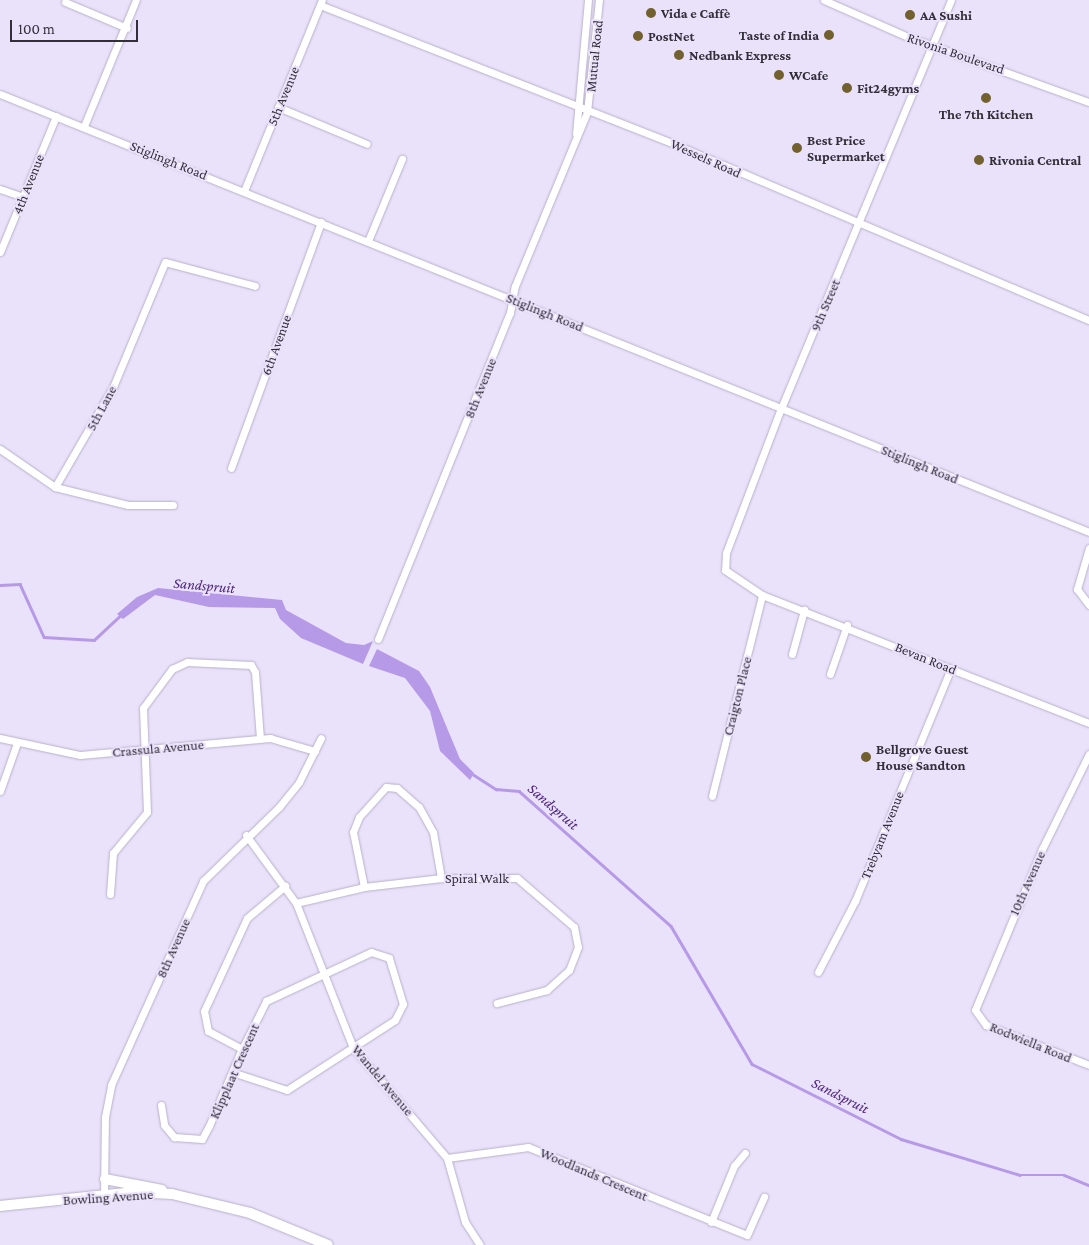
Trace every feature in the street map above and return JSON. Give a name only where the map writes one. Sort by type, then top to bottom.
[{"type":"main road","points":[[104,1179],[147,1184],[172,1194]]},
{"type":"main road","name":"Bowling Avenue","points":[[0,1206],[104,1195],[172,1194],[250,1212],[328,1245]]},
{"type":"street","points":[[84,126],[127,28],[136,0]]},
{"type":"street","name":"Mutual Road","points":[[587,112],[599,0]]},
{"type":"street","name":"Rivonia Boulevard","points":[[824,0],[932,45],[1089,102]]},
{"type":"street","name":"9th Street","points":[[762,595],[730,577],[724,561],[782,408],[951,0]]},
{"type":"street","points":[[65,2],[127,28]]},
{"type":"street","name":"5th Avenue","points":[[244,191],[321,3]]},
{"type":"street","name":"Wessels Road","points":[[321,3],[578,109],[674,144],[858,226],[1089,320]]},
{"type":"street","points":[[588,4],[599,9]]},
{"type":"street","name":"Mutual Road","points":[[578,109],[588,4]]},
{"type":"street","name":"Stiglingh Road","points":[[0,94],[84,126],[1089,532]]},
{"type":"street","points":[[278,107],[367,144]]},
{"type":"street","name":"8th Avenue","points":[[576,136],[578,109]]},
{"type":"street","name":"8th Avenue","points":[[378,639],[493,359],[512,299],[587,112]]},
{"type":"street","name":"4th Avenue","points":[[0,252],[56,116]]},
{"type":"street","points":[[368,241],[402,159]]},
{"type":"street","points":[[0,189],[23,197]]},
{"type":"street","name":"6th Avenue","points":[[231,468],[321,222]]},
{"type":"street","name":"5th Lane","points":[[55,488],[113,387],[165,262],[255,286]]},
{"type":"street","points":[[0,449],[55,488],[128,505],[173,505]]},
{"type":"street","points":[[1089,548],[1076,588],[1089,605]]},
{"type":"street","name":"Bevan Road","points":[[762,595],[847,626],[1089,723]]},
{"type":"street","name":"Craigton Place","points":[[712,796],[762,595]]},
{"type":"street","points":[[792,654],[804,610]]},
{"type":"street","points":[[830,674],[847,626]]},
{"type":"street","points":[[110,894],[113,853],[147,812],[143,750],[145,702],[172,669],[187,662],[245,662],[254,668],[260,738]]},
{"type":"street","name":"Trebyam Avenue","points":[[818,972],[843,930],[951,668]]},
{"type":"street","name":"Crassula Avenue","points":[[0,738],[80,755],[260,738],[315,750]]},
{"type":"street","name":"8th Avenue","points":[[104,1195],[105,1117],[119,1067],[203,881],[299,782],[321,738]]},
{"type":"street","points":[[0,791],[18,743]]},
{"type":"street","name":"10th Avenue","points":[[976,1016],[978,998],[998,949],[1089,754]]},
{"type":"street","points":[[364,887],[353,832],[373,800],[390,787],[409,795],[433,832],[441,878]]},
{"type":"street","name":"Wandel Avenue","points":[[246,835],[296,903],[353,1048],[447,1158],[465,1222],[480,1245]]},
{"type":"street","name":"Spiral Walk","points":[[296,903],[364,887],[441,878],[517,878],[577,931],[574,960],[561,980],[542,993],[497,1003]]},
{"type":"street","points":[[242,1049],[208,1031],[204,1011],[247,918],[284,886]]},
{"type":"street","name":"Klipplaat Crescent","points":[[161,1105],[164,1125],[174,1137],[202,1139],[242,1049],[266,1001],[371,952],[389,958],[403,1009],[353,1048]]},
{"type":"street","name":"Rodwiella Road","points":[[976,1016],[986,1025],[1089,1065]]},
{"type":"street","points":[[232,1072],[287,1090],[353,1048]]},
{"type":"street","name":"Woodlands Crescent","points":[[447,1158],[528,1147],[736,1233],[749,1233],[764,1197]]},
{"type":"street","points":[[711,1222],[734,1166],[745,1152]]},
{"type":"shaded area","points":[[158,588],[282,600],[286,610],[346,643],[364,645],[373,641],[363,664],[301,638],[280,619],[275,608],[209,607],[155,595],[123,619],[117,614],[137,597]]},
{"type":"shaded area","points":[[377,649],[419,671],[430,687],[460,759],[474,773],[470,780],[440,751],[430,711],[405,678],[369,666]]},
{"type":"waterway","name":"Sandspruit","points":[[0,585],[20,584],[44,637],[94,640],[122,614]]},
{"type":"waterway","name":"Sandspruit","points":[[471,773],[496,789],[519,791],[671,926],[752,1064],[901,1139],[1020,1175],[1064,1175],[1089,1185]]},
{"type":"place","name":"Vida e Caffè","points":[[651,13]]},
{"type":"place","name":"AA Sushi","points":[[910,15]]},
{"type":"place","name":"Taste of India","points":[[829,35]]},
{"type":"place","name":"PostNet","points":[[638,36]]},
{"type":"place","name":"Nedbank Express","points":[[679,55]]},
{"type":"place","name":"WCafe","points":[[779,75]]},
{"type":"place","name":"Fit24gyms","points":[[847,88]]},
{"type":"place","name":"The 7th Kitchen","points":[[986,98]]},
{"type":"place","name":"Best Price Supermarket","points":[[797,148]]},
{"type":"place","name":"Rivonia Central","points":[[979,160]]},
{"type":"place","name":"Bellgrove Guest House Sandton","points":[[866,757]]}]
